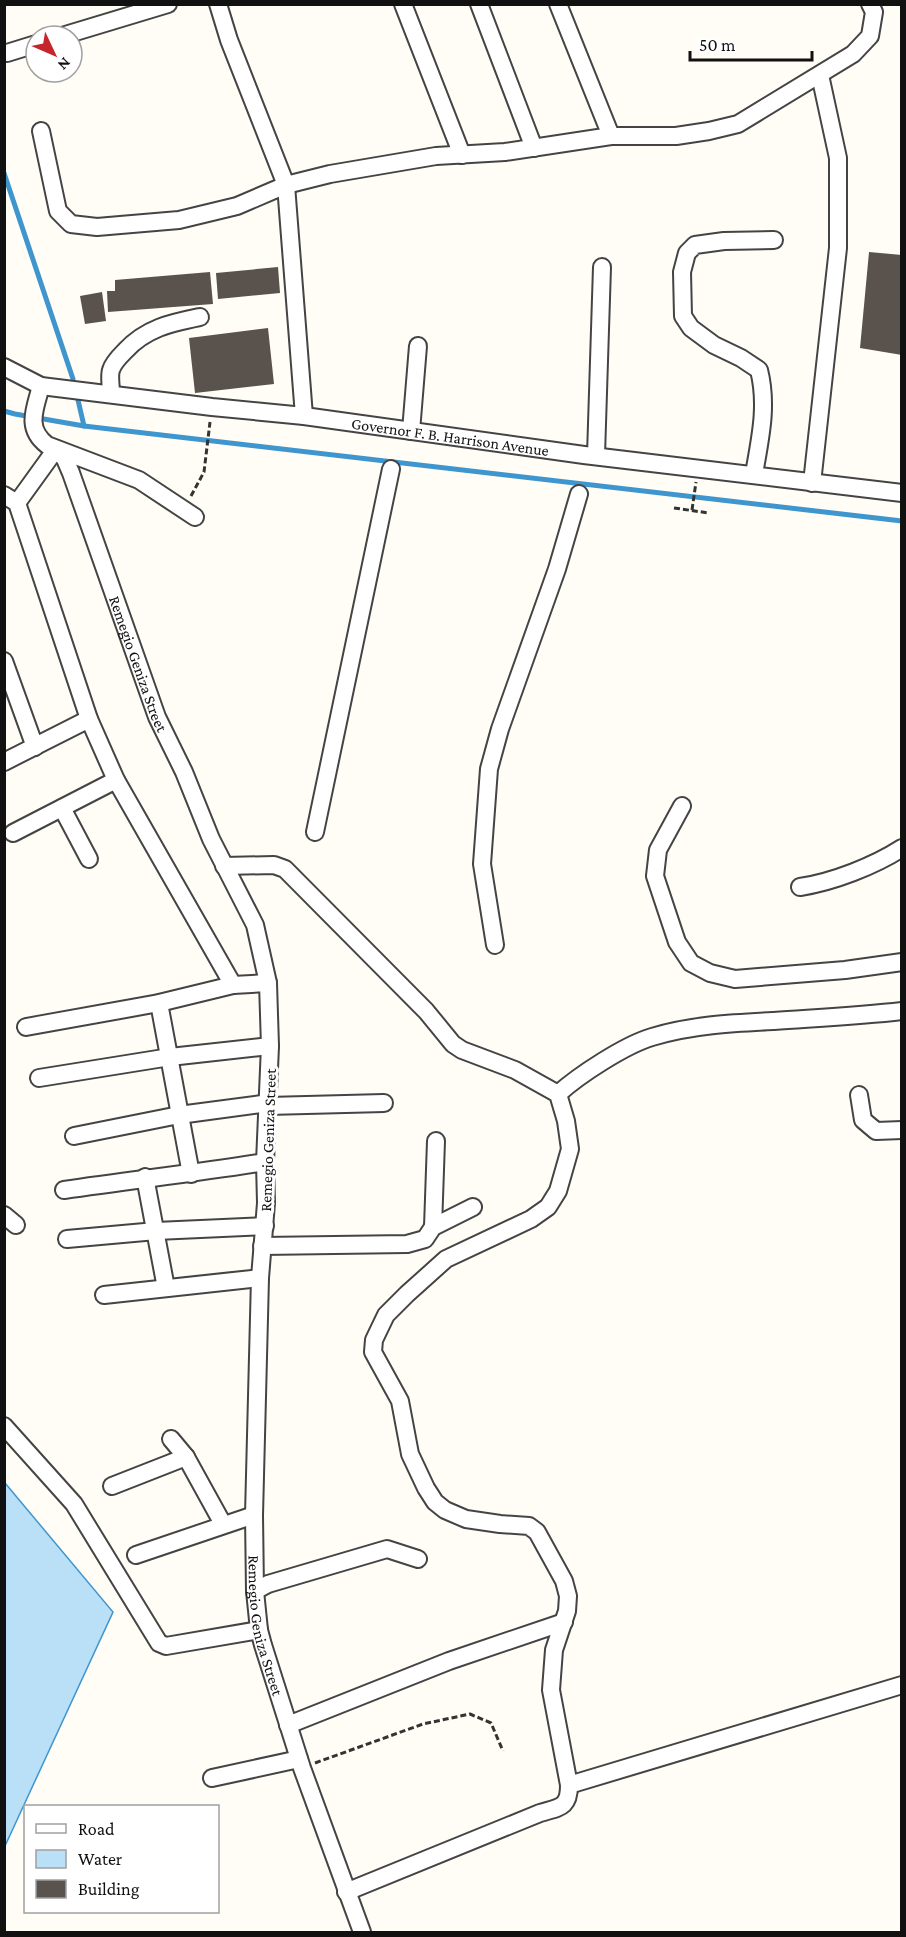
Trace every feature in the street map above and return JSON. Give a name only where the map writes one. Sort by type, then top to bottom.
[{"type":"street","points":[[84,29],[168,4]]},
{"type":"street","points":[[218,4],[229,40],[286,185],[304,416]]},
{"type":"street","points":[[403,4],[462,155]]},
{"type":"street","points":[[478,4],[534,148]]},
{"type":"street","points":[[558,4],[611,136]]},
{"type":"street","points":[[41,131],[58,211],[71,224],[96,227],[179,220],[237,206],[286,185],[330,174],[387,164],[436,156],[534,148],[611,136],[676,136],[709,131],[738,123],[853,54],[870,36],[874,12],[870,4]]},
{"type":"street","points":[[7,53],[24,48]]},
{"type":"street","points":[[812,483],[838,248],[838,158],[820,75]]},
{"type":"street","points":[[754,474],[764,416],[763,386],[759,370],[741,357],[714,345],[691,328],[682,316],[682,272],[687,253],[695,245],[724,241],[774,240]]},
{"type":"street","points":[[596,455],[602,267]]},
{"type":"street","points":[[111,393],[111,370],[117,358],[134,341],[148,331],[200,317]]},
{"type":"street","points":[[411,431],[418,346]]},
{"type":"street","name":"Governor F. B. Harrison Avenue","points":[[4,367],[41,386],[111,393],[211,412],[304,416],[584,455],[902,493]]},
{"type":"street","name":"Remegio Geniza Street","points":[[41,386],[33,427],[38,438],[56,449],[65,459],[71,473],[158,717],[224,866],[255,925],[268,983],[270,1046],[265,1226],[260,1278],[254,1515],[255,1591],[259,1630],[288,1725],[362,1932]]},
{"type":"street","points":[[190,514],[139,480],[56,449],[11,499],[88,719],[116,780],[233,985]]},
{"type":"street","points":[[315,832],[361,602],[391,469]]},
{"type":"street","points":[[495,945],[482,864],[489,769],[500,729],[557,569],[579,494]]},
{"type":"street","points":[[4,661],[35,747]]},
{"type":"street","points":[[4,762],[88,719]]},
{"type":"street","points":[[13,833],[116,780]]},
{"type":"street","points":[[682,806],[658,850],[655,876],[677,942],[691,963],[710,973],[735,979],[845,970],[902,962]]},
{"type":"street","points":[[62,808],[89,859]]},
{"type":"street","points":[[800,886],[822,883],[885,859],[902,848]]},
{"type":"street","points":[[224,866],[274,865],[285,869],[426,1011],[453,1044],[462,1050],[515,1070],[558,1094],[566,1121],[570,1149],[558,1191],[548,1207],[531,1220],[446,1259],[386,1315],[374,1340],[373,1352],[400,1401],[410,1454],[435,1502],[445,1510],[466,1519],[529,1526],[537,1532],[564,1581],[568,1596],[567,1611],[554,1650],[551,1690],[569,1785],[569,1796],[567,1802],[561,1806],[346,1892]]},
{"type":"street","points":[[26,1027],[159,1003],[233,985],[268,983]]},
{"type":"street","points":[[159,1003],[191,1174]]},
{"type":"street","points":[[558,1094],[575,1079],[628,1048],[649,1038],[670,1032],[722,1024],[864,1016],[902,1011]]},
{"type":"street","points":[[39,1078],[170,1057],[270,1046]]},
{"type":"street","points":[[859,1095],[863,1120],[876,1131],[902,1130]]},
{"type":"street","points":[[74,1136],[179,1115],[268,1104],[384,1103]]},
{"type":"street","points":[[433,1227],[436,1141]]},
{"type":"street","points":[[64,1190],[265,1162]]},
{"type":"street","points":[[145,1177],[166,1288]]},
{"type":"street","points":[[262,1246],[407,1244],[424,1239],[433,1227],[473,1207]]},
{"type":"street","points":[[67,1239],[156,1231],[265,1226]]},
{"type":"street","points":[[104,1295],[260,1278]]},
{"type":"street","points":[[4,1426],[74,1504],[159,1643],[166,1646],[259,1630]]},
{"type":"street","points":[[171,1439],[186,1457],[224,1524]]},
{"type":"street","points":[[112,1486],[186,1457]]},
{"type":"street","points":[[136,1555],[254,1515]]},
{"type":"street","points":[[255,1591],[268,1584],[387,1549],[418,1559]]},
{"type":"street","points":[[288,1725],[449,1661],[564,1622]]},
{"type":"street","points":[[569,1785],[902,1685]]},
{"type":"street","points":[[212,1778],[301,1763]]},
{"type":"path","points":[[190,514],[204,471],[211,412]]},
{"type":"path","points":[[692,509],[696,483]]},
{"type":"path","points":[[674,508],[709,513]]},
{"type":"path","points":[[301,1763],[423,1724],[470,1714],[491,1723],[503,1751]]},
{"type":"water","points":[[5,1483],[113,1612],[5,1846]]},
{"type":"building","points":[[869,252],[902,255],[902,355],[860,348]]},
{"type":"building","points":[[278,267],[280,293],[218,299],[216,273]]},
{"type":"building","points":[[210,272],[213,304],[108,312],[107,291],[115,291],[115,280]]},
{"type":"building","points":[[102,292],[106,321],[85,324],[80,296]]},
{"type":"building","points":[[268,328],[274,384],[195,393],[189,338]]},
{"type":"waterway","points":[[4,173],[73,379]]},
{"type":"waterway","points":[[78,400],[84,426]]},
{"type":"waterway","points":[[4,411],[84,426],[902,521]]}]
